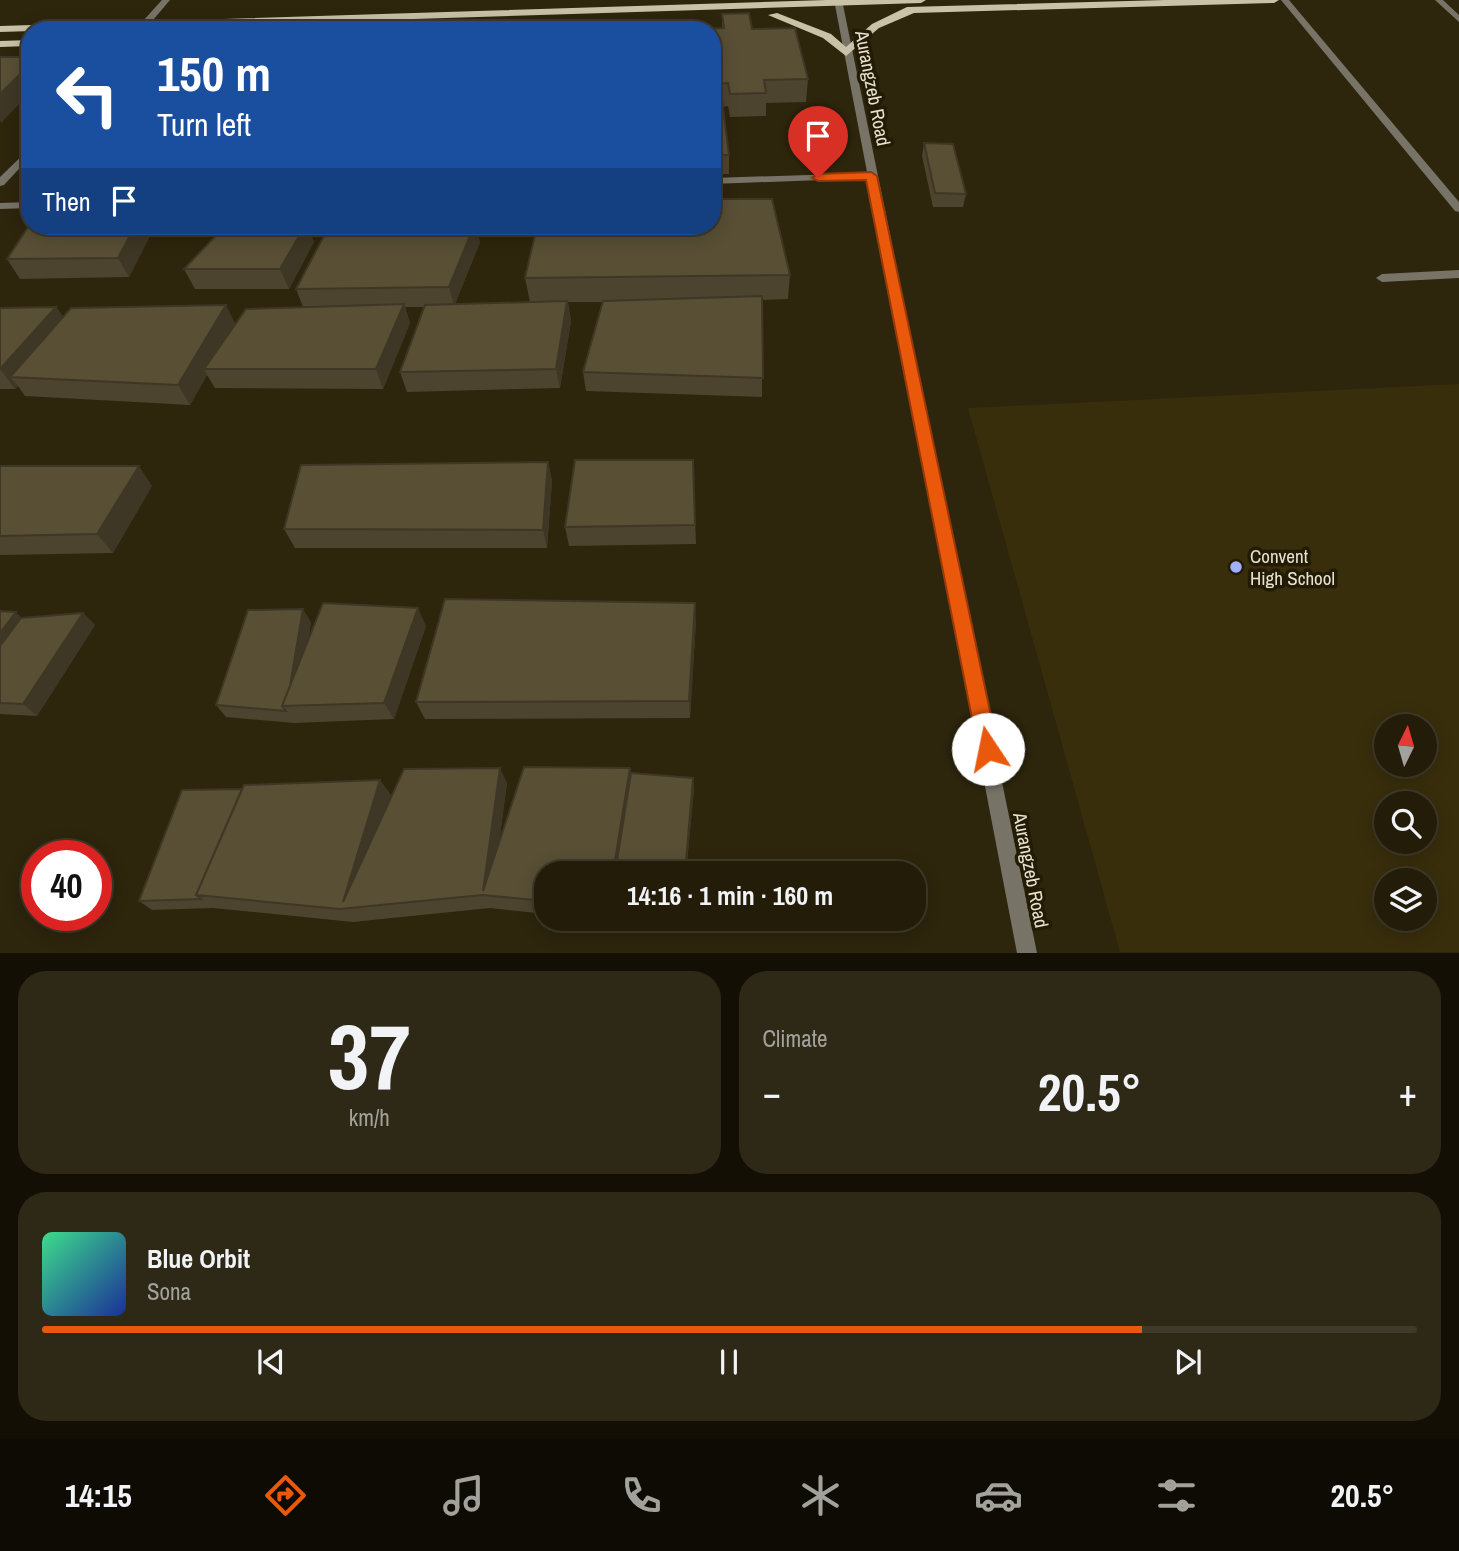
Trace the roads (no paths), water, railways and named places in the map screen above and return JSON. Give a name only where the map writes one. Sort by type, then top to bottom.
[{"type":"main road","points":[[765,5],[784,0]]},
{"type":"main road","points":[[773,15],[827,36],[846,53],[861,35],[875,24],[921,0]]},
{"type":"main road","points":[[243,21],[765,5],[1274,0]]},
{"type":"main road","points":[[618,21],[773,15],[839,5]]},
{"type":"main road","points":[[0,29],[21,28]]},
{"type":"main road","points":[[0,44],[21,43]]},
{"type":"street","points":[[148,21],[166,0]]},
{"type":"street","points":[[1285,0],[1459,209]]},
{"type":"street","points":[[1439,0],[1459,20]]},
{"type":"street","name":"Aurangzeb Road","points":[[839,5],[846,53],[963,622],[1027,953]]},
{"type":"street","points":[[0,183],[21,161]]},
{"type":"street","points":[[721,181],[871,176]]},
{"type":"street","points":[[0,206],[21,205]]},
{"type":"street","points":[[1382,278],[1459,275]]},
{"type":"place","name":"Convent High School","points":[[1236,567]]}]
